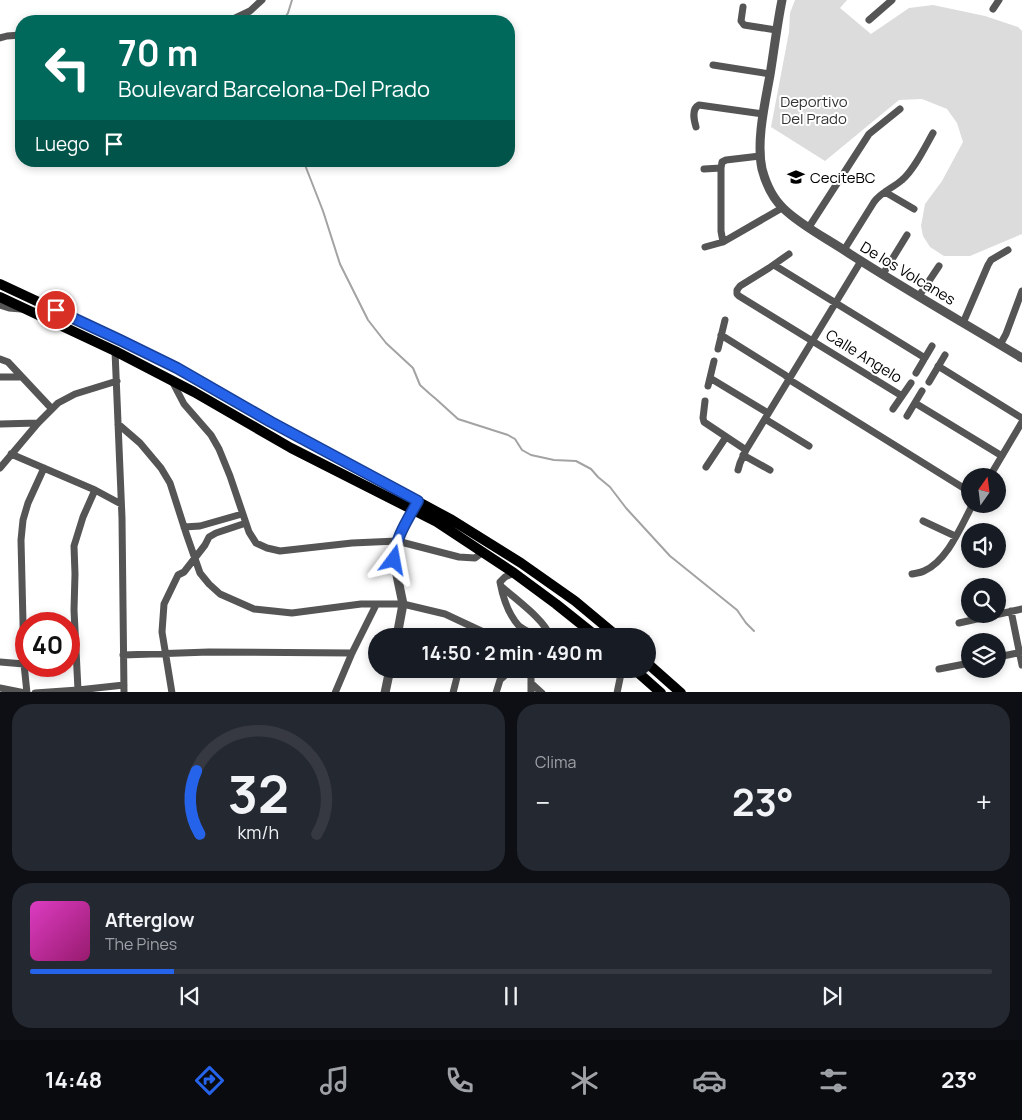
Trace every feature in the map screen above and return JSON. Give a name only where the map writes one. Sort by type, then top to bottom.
[{"type":"main road","points":[[0,284],[177,368],[416,506],[514,573],[586,628]]},
{"type":"main road","points":[[0,297],[172,380],[291,448],[416,506],[452,520],[521,563],[575,601],[607,628]]},
{"type":"main road","points":[[656,671],[681,692]]},
{"type":"main road","points":[[645,678],[661,692]]},
{"type":"street","points":[[242,15],[250,11],[262,0]]},
{"type":"street","points":[[705,247],[723,242],[782,208],[765,179],[760,156],[763,114],[782,0]]},
{"type":"street","points":[[869,20],[892,0]]},
{"type":"street","points":[[993,9],[999,0]]},
{"type":"street","points":[[742,7],[741,21],[744,24],[776,30]]},
{"type":"street","points":[[0,38],[15,35]]},
{"type":"street","points":[[713,65],[770,74]]},
{"type":"street","points":[[696,127],[694,114],[695,107],[699,105],[763,114]]},
{"type":"street","points":[[809,228],[869,134],[900,109]]},
{"type":"street","points":[[844,250],[877,197],[903,179],[933,133]]},
{"type":"street","points":[[723,242],[721,231],[722,165],[726,160],[760,156]]},
{"type":"street","points":[[704,169],[722,165]]},
{"type":"street","points":[[885,192],[914,209]]},
{"type":"street","name":"De los Volcanes","points":[[782,208],[809,228],[861,261],[1022,358]]},
{"type":"street","points":[[883,274],[907,234]]},
{"type":"street","points":[[963,323],[991,260],[1008,250]]},
{"type":"street","points":[[789,254],[774,265],[925,358]]},
{"type":"street","points":[[738,470],[745,452],[861,261]]},
{"type":"street","name":"Calle Angelo","points":[[774,265],[740,286],[737,294],[902,396]]},
{"type":"street","points":[[919,296],[939,266]]},
{"type":"street","points":[[1000,345],[1022,291]]},
{"type":"street","points":[[0,306],[24,309]]},
{"type":"street","points":[[718,349],[725,320]]},
{"type":"street","points":[[722,334],[789,379],[961,486]]},
{"type":"street","points":[[916,373],[932,346]]},
{"type":"street","points":[[35,692],[124,689],[121,504],[115,351]]},
{"type":"street","points":[[930,382],[945,355]]},
{"type":"street","points":[[0,359],[8,362],[52,409]]},
{"type":"street","points":[[708,386],[714,361]]},
{"type":"street","points":[[938,366],[1022,418]]},
{"type":"street","points":[[0,377],[22,377]]},
{"type":"street","points":[[710,378],[809,446]]},
{"type":"street","points":[[172,380],[184,404],[211,435],[219,449],[249,532],[256,543],[280,551],[352,543],[397,541],[459,556],[475,558],[483,552]]},
{"type":"street","points":[[0,468],[38,423],[58,403],[75,394],[117,381]]},
{"type":"street","points":[[893,409],[911,383]]},
{"type":"street","points":[[907,416],[922,391]]},
{"type":"street","points":[[184,404],[194,392]]},
{"type":"street","points":[[705,401],[704,422],[770,470]]},
{"type":"street","points":[[915,402],[1002,456]]},
{"type":"street","points":[[995,468],[1022,422]]},
{"type":"street","points":[[0,424],[38,423]]},
{"type":"street","points":[[118,424],[140,443],[161,468],[170,483],[200,573],[220,594],[254,609],[292,613],[353,605],[403,604],[445,614],[475,628]]},
{"type":"street","points":[[706,467],[726,437]]},
{"type":"street","points":[[11,454],[95,490],[121,504]]},
{"type":"street","points":[[23,612],[21,540],[23,520],[28,503],[44,468]]},
{"type":"street","points":[[78,690],[74,610],[74,546],[83,517],[95,490]]},
{"type":"street","points":[[398,628],[403,604],[394,553],[397,541],[416,506]]},
{"type":"street","points":[[912,574],[924,571],[943,556],[969,513]]},
{"type":"street","points":[[184,527],[200,526],[242,514]]},
{"type":"street","points":[[923,521],[955,536]]},
{"type":"street","points":[[172,692],[162,632],[164,604],[178,575],[184,572],[205,546],[209,537],[246,523]]},
{"type":"street","points":[[514,573],[500,582],[505,603],[520,627]]},
{"type":"street","points":[[501,586],[540,620],[546,628]]},
{"type":"street","points":[[335,692],[376,604]]},
{"type":"street","points":[[959,623],[1022,608]]},
{"type":"street","points":[[1011,611],[1022,664]]},
{"type":"street","points":[[123,655],[209,652],[352,653]]},
{"type":"street","points":[[1006,655],[1021,652]]},
{"type":"street","points":[[0,662],[15,663]]},
{"type":"street","points":[[940,669],[961,664]]},
{"type":"street","points":[[0,688],[26,692],[25,677]]},
{"type":"street","points":[[385,692],[388,678]]},
{"type":"street","points":[[453,692],[457,678]]},
{"type":"street","points":[[496,692],[502,678]]},
{"type":"street","points":[[531,678],[531,692]]},
{"type":"street","points":[[616,692],[620,678]]},
{"type":"street","points":[[531,683],[542,692]]},
{"type":"green space","name":"Deportivo Del Prado","points":[[795,0],[847,0],[840,8],[871,34],[909,8],[933,5],[985,16],[1018,27],[1022,31],[1022,234],[970,256],[944,256],[930,247],[923,236],[921,226],[925,204],[942,181],[963,142],[957,123],[947,109],[922,99],[899,100],[825,161],[771,127],[789,32],[790,13]]},
{"type":"waterway","points":[[287,15],[292,0]]},
{"type":"waterway","points":[[306,167],[323,211],[340,264],[368,320],[386,343],[413,368],[420,385],[458,419],[508,435],[515,439],[522,450],[531,455],[554,460],[576,461],[591,469],[610,487],[626,508],[670,556],[737,610],[754,631]]},
{"type":"place","name":"CeciteBC","points":[[796,177]]},
{"type":"route","points":[[56,310],[177,368],[271,422],[418,501],[397,541],[394,560]]}]
